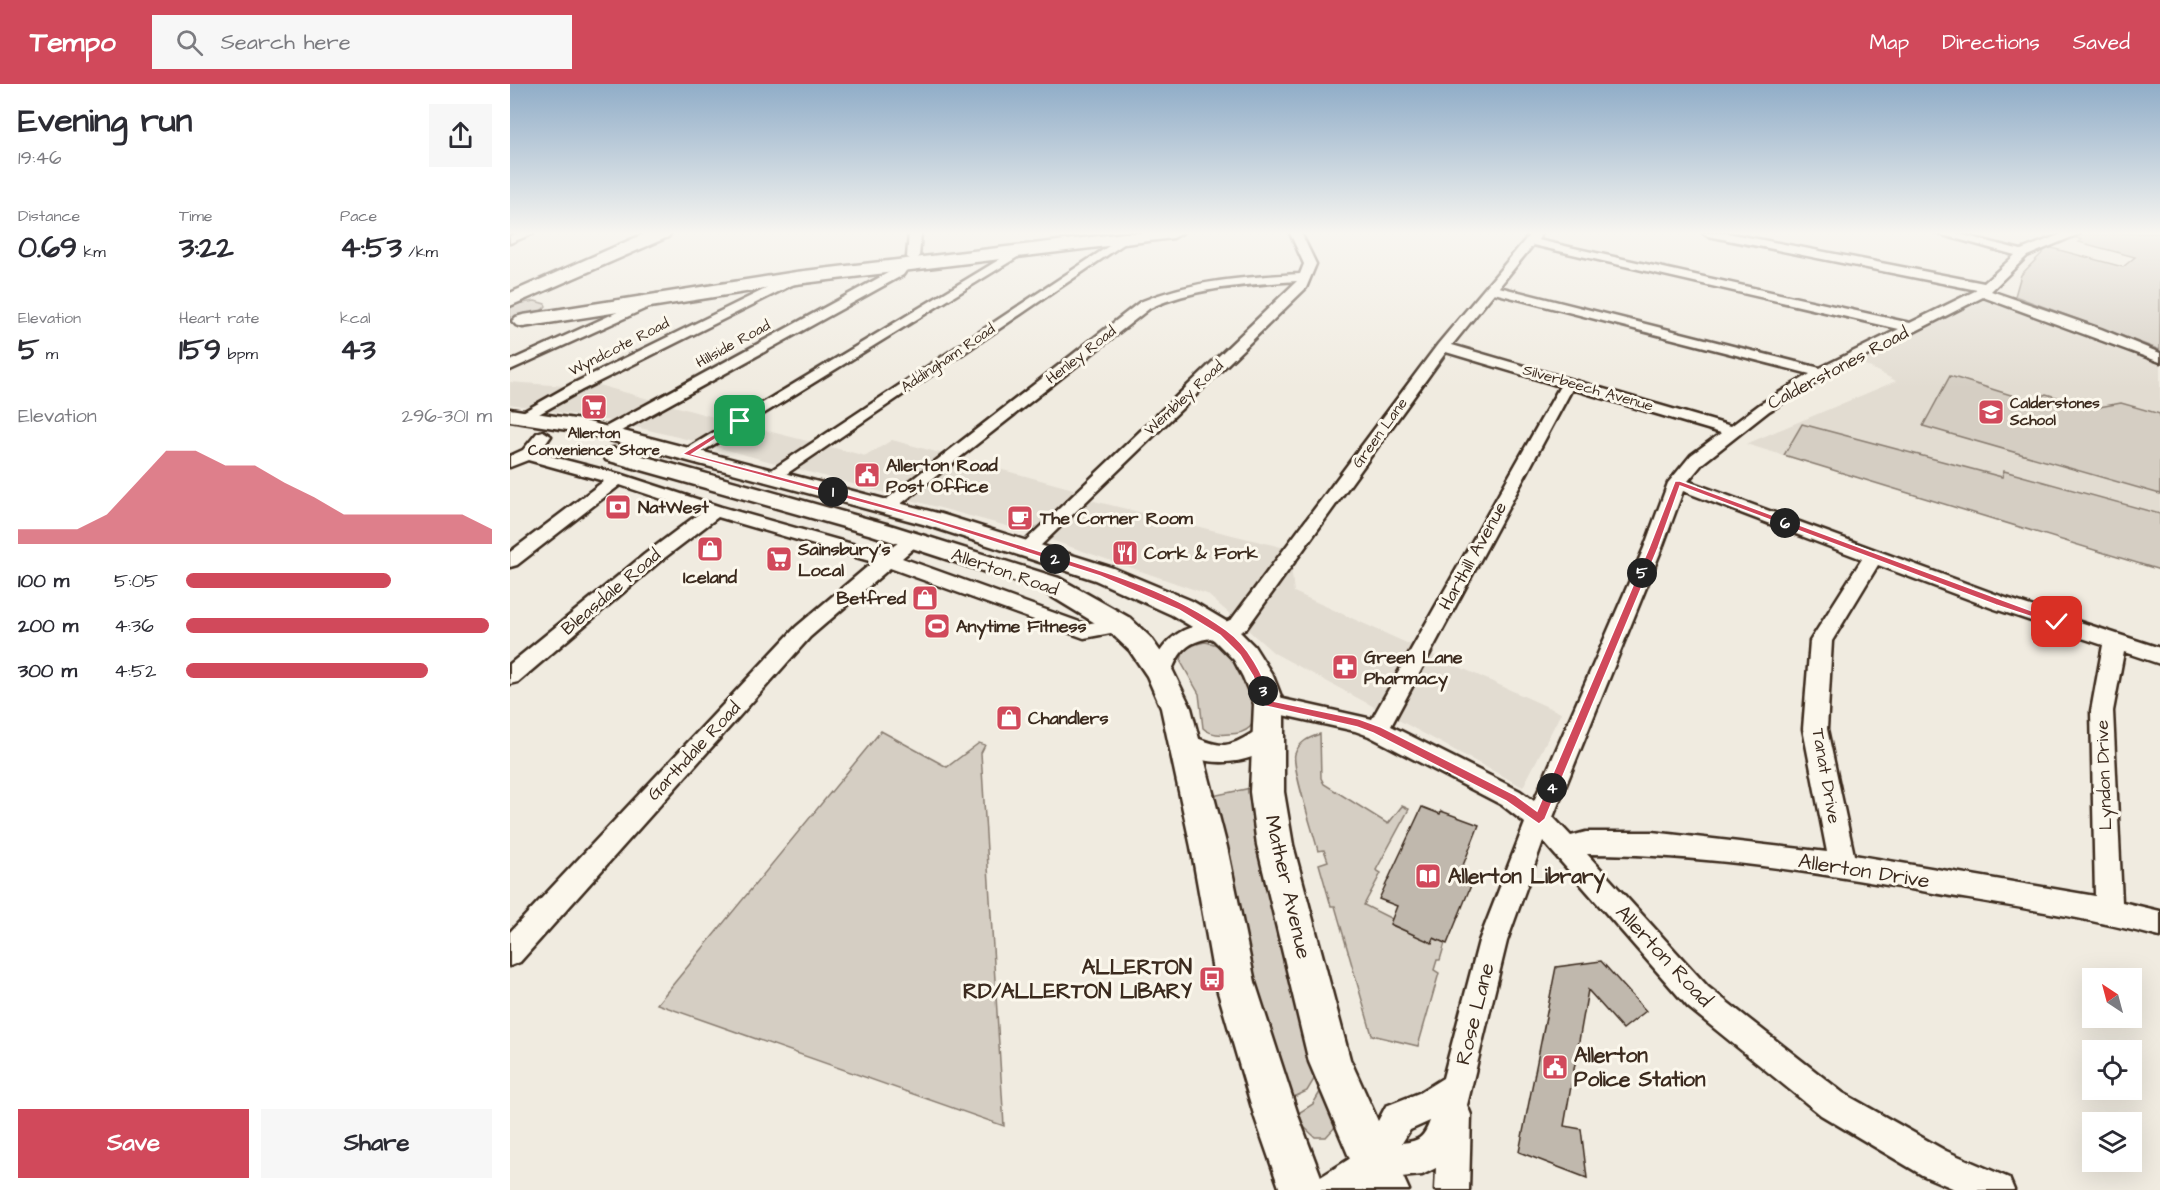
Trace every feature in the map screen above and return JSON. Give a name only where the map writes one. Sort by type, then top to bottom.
[{"type":"highway","points":[[551,300],[558,289],[564,285]]},
{"type":"highway","points":[[513,315],[568,285]]},
{"type":"highway","points":[[551,300],[616,298],[705,285]]},
{"type":"highway","points":[[513,315],[750,285]]},
{"type":"highway","points":[[513,315],[549,310],[554,303],[551,300]]},
{"type":"main road","name":"Allerton Road","points":[[514,421],[581,426],[887,506],[1104,574],[1182,608]]},
{"type":"main road","name":"Allerton Road","points":[[514,421],[536,445],[870,526],[1050,584],[1120,625]]},
{"type":"main road","name":"Mather Avenue","points":[[1182,608],[1224,633],[1244,653],[1258,676],[1268,719],[1267,792],[1275,845],[1330,1062],[1380,1177]]},
{"type":"main road","points":[[1120,625],[1140,644],[1160,673],[1176,708],[1209,847],[1235,982],[1277,1118],[1303,1190]]},
{"type":"street","name":"Wyndcote Road","points":[[514,421],[577,387],[783,285]]},
{"type":"street","name":"Hillside Road","points":[[606,433],[876,285]]},
{"type":"street","points":[[686,454],[965,285]]},
{"type":"street","name":"Addingham Road","points":[[770,477],[1050,285]]},
{"type":"street","name":"Henley Road","points":[[887,506],[1144,306],[1164,295],[1190,288],[1226,285]]},
{"type":"street","name":"Wembley Road","points":[[1025,550],[1287,302],[1302,285]]},
{"type":"street","name":"Green Lane","points":[[1224,633],[1239,624],[1271,583],[1443,347],[1495,285]]},
{"type":"street","points":[[1732,285],[1914,328]]},
{"type":"street","points":[[1959,285],[1985,290],[2160,358]]},
{"type":"street","name":"Calderstones Road","points":[[1539,819],[1653,548],[1677,483],[1697,459],[1764,408],[1822,373],[1914,328],[1985,290],[1991,285]]},
{"type":"street","points":[[1492,289],[1822,373]]},
{"type":"street","points":[[510,366],[657,298]]},
{"type":"street","name":"Silverbeech Avenue","points":[[1443,347],[1569,382],[1732,432]]},
{"type":"street","name":"Harthill Avenue","points":[[1377,730],[1569,382]]},
{"type":"street","points":[[510,462],[536,445]]},
{"type":"street","name":"Allerton Road","points":[[536,445],[536,458],[617,479],[716,511],[887,560],[1084,631],[1120,625]]},
{"type":"street","points":[[510,561],[617,479]]},
{"type":"street","points":[[1677,483],[1999,603],[2160,656]]},
{"type":"street","name":"Bleasdale Road","points":[[510,676],[652,558],[716,511]]},
{"type":"street","name":"Garthdale Road","points":[[510,952],[803,632],[887,560],[913,541]]},
{"type":"street","name":"Tanat Drive","points":[[1843,865],[1815,729],[1821,641],[1873,557]]},
{"type":"street","points":[[1160,673],[1167,654],[1181,640],[1203,632],[1224,633]]},
{"type":"street","name":"Lyndon Drive","points":[[2109,911],[2102,711],[2115,640]]},
{"type":"street","points":[[1184,743],[1202,753],[1221,755],[1238,753],[1268,719]]},
{"type":"street","name":"Allerton Road","points":[[1268,719],[1359,723],[1510,798],[1539,819],[1698,997],[1832,1104],[1934,1163],[1958,1182],[1997,1190]]},
{"type":"street","name":"Rose Lane","points":[[1380,1177],[1422,1158],[1438,1146],[1456,1088],[1493,941],[1539,819]]},
{"type":"street","name":"Allerton Drive","points":[[1566,849],[1586,843],[1652,843],[1843,865],[2109,911],[2160,924]]},
{"type":"street","points":[[1331,1190],[1380,1177],[1398,1118],[1430,1104],[1456,1088]]},
{"type":"street","points":[[1452,1190],[1456,1088]]},
{"type":"shaded area","points":[[2018,285],[2160,285],[2160,350],[2015,296]]},
{"type":"shaded area","name":"Calderstones School","points":[[1985,295],[2160,363],[2160,570],[1746,444],[1896,381],[1852,358]]},
{"type":"shaded area","points":[[535,301],[546,306],[539,313],[510,321],[510,305]]},
{"type":"shaded area","points":[[1950,376],[2030,401],[2046,394],[2094,408],[2121,403],[2160,414],[2160,494],[1923,426]]},
{"type":"shaded area","points":[[510,382],[579,387],[591,383],[866,456],[892,440],[1077,490],[1090,500],[1289,549],[1294,592],[1561,713],[1523,787],[1274,653],[1207,594],[1025,531],[694,441],[611,421],[510,404]]},
{"type":"shaded area","points":[[1802,424],[2002,477],[2004,471],[2160,514],[2160,570],[1784,455]]},
{"type":"shaded area","points":[[1205,642],[1226,651],[1248,688],[1254,710],[1253,720],[1250,727],[1243,731],[1235,734],[1218,734],[1208,732],[1203,728],[1199,694],[1181,662],[1185,650]]},
{"type":"shaded area","points":[[881,731],[947,767],[979,743],[985,745],[981,753],[1004,1126],[657,1004]]},
{"type":"shaded area","points":[[1320,734],[1321,778],[1324,784],[1388,824],[1402,806],[1409,809],[1376,870],[1381,873],[1364,905],[1392,919],[1391,925],[1432,942],[1433,938],[1445,943],[1434,970],[1439,973],[1418,1046],[1372,1035],[1335,906],[1331,906],[1319,864],[1328,861],[1324,850],[1318,851],[1299,785],[1295,761],[1295,754],[1302,743]]},
{"type":"shaded area","points":[[1251,788],[1319,1071],[1307,1091],[1292,1098],[1242,943],[1212,796]]},
{"type":"shaded area","points":[[1323,1087],[1336,1112],[1336,1126],[1326,1137],[1315,1137],[1304,1127],[1297,1114],[1313,1104]]},
{"type":"building","name":"Allerton Library","points":[[1422,807],[1440,814],[1441,811],[1479,825],[1460,873],[1474,878],[1447,944],[1434,938],[1432,943],[1390,924],[1397,906],[1379,899]]},
{"type":"building","name":"Allerton Police Station","points":[[1601,961],[1646,1011],[1623,1029],[1588,990],[1564,1126],[1581,1129],[1587,1178],[1519,1152],[1556,967]]},
{"type":"place","name":"Allerton Convenience Store","points":[[594,407]]},
{"type":"place","name":"Calderstones School","points":[[1991,412]]},
{"type":"place","name":"Allerton Road Post Office","points":[[867,475]]},
{"type":"place","name":"NatWest","points":[[618,507]]},
{"type":"place","name":"The Corner Room","points":[[1020,518]]},
{"type":"place","name":"Iceland","points":[[710,549]]},
{"type":"place","name":"Cork & Fork","points":[[1125,553]]},
{"type":"place","name":"Sainsbury's Local","points":[[779,559]]},
{"type":"place","name":"Betfred","points":[[925,598]]},
{"type":"place","name":"Anytime Fitness","points":[[937,626]]},
{"type":"place","name":"Green Lane Pharmacy","points":[[1345,667]]},
{"type":"place","name":"Chandlers","points":[[1009,718]]},
{"type":"place","name":"Allerton Library","points":[[1428,876]]},
{"type":"place","name":"ALLERTON RD/ALLERTON LIBARY","points":[[1212,979]]},
{"type":"place","name":"Allerton Police Station","points":[[1555,1067]]},
{"type":"route","points":[[740,421],[686,454],[887,506],[1104,574],[1182,608],[1224,633],[1244,653],[1258,676],[1269,704],[1359,723],[1377,730],[1510,798],[1539,819],[1653,548],[1677,483],[1873,557],[2057,622]]}]
